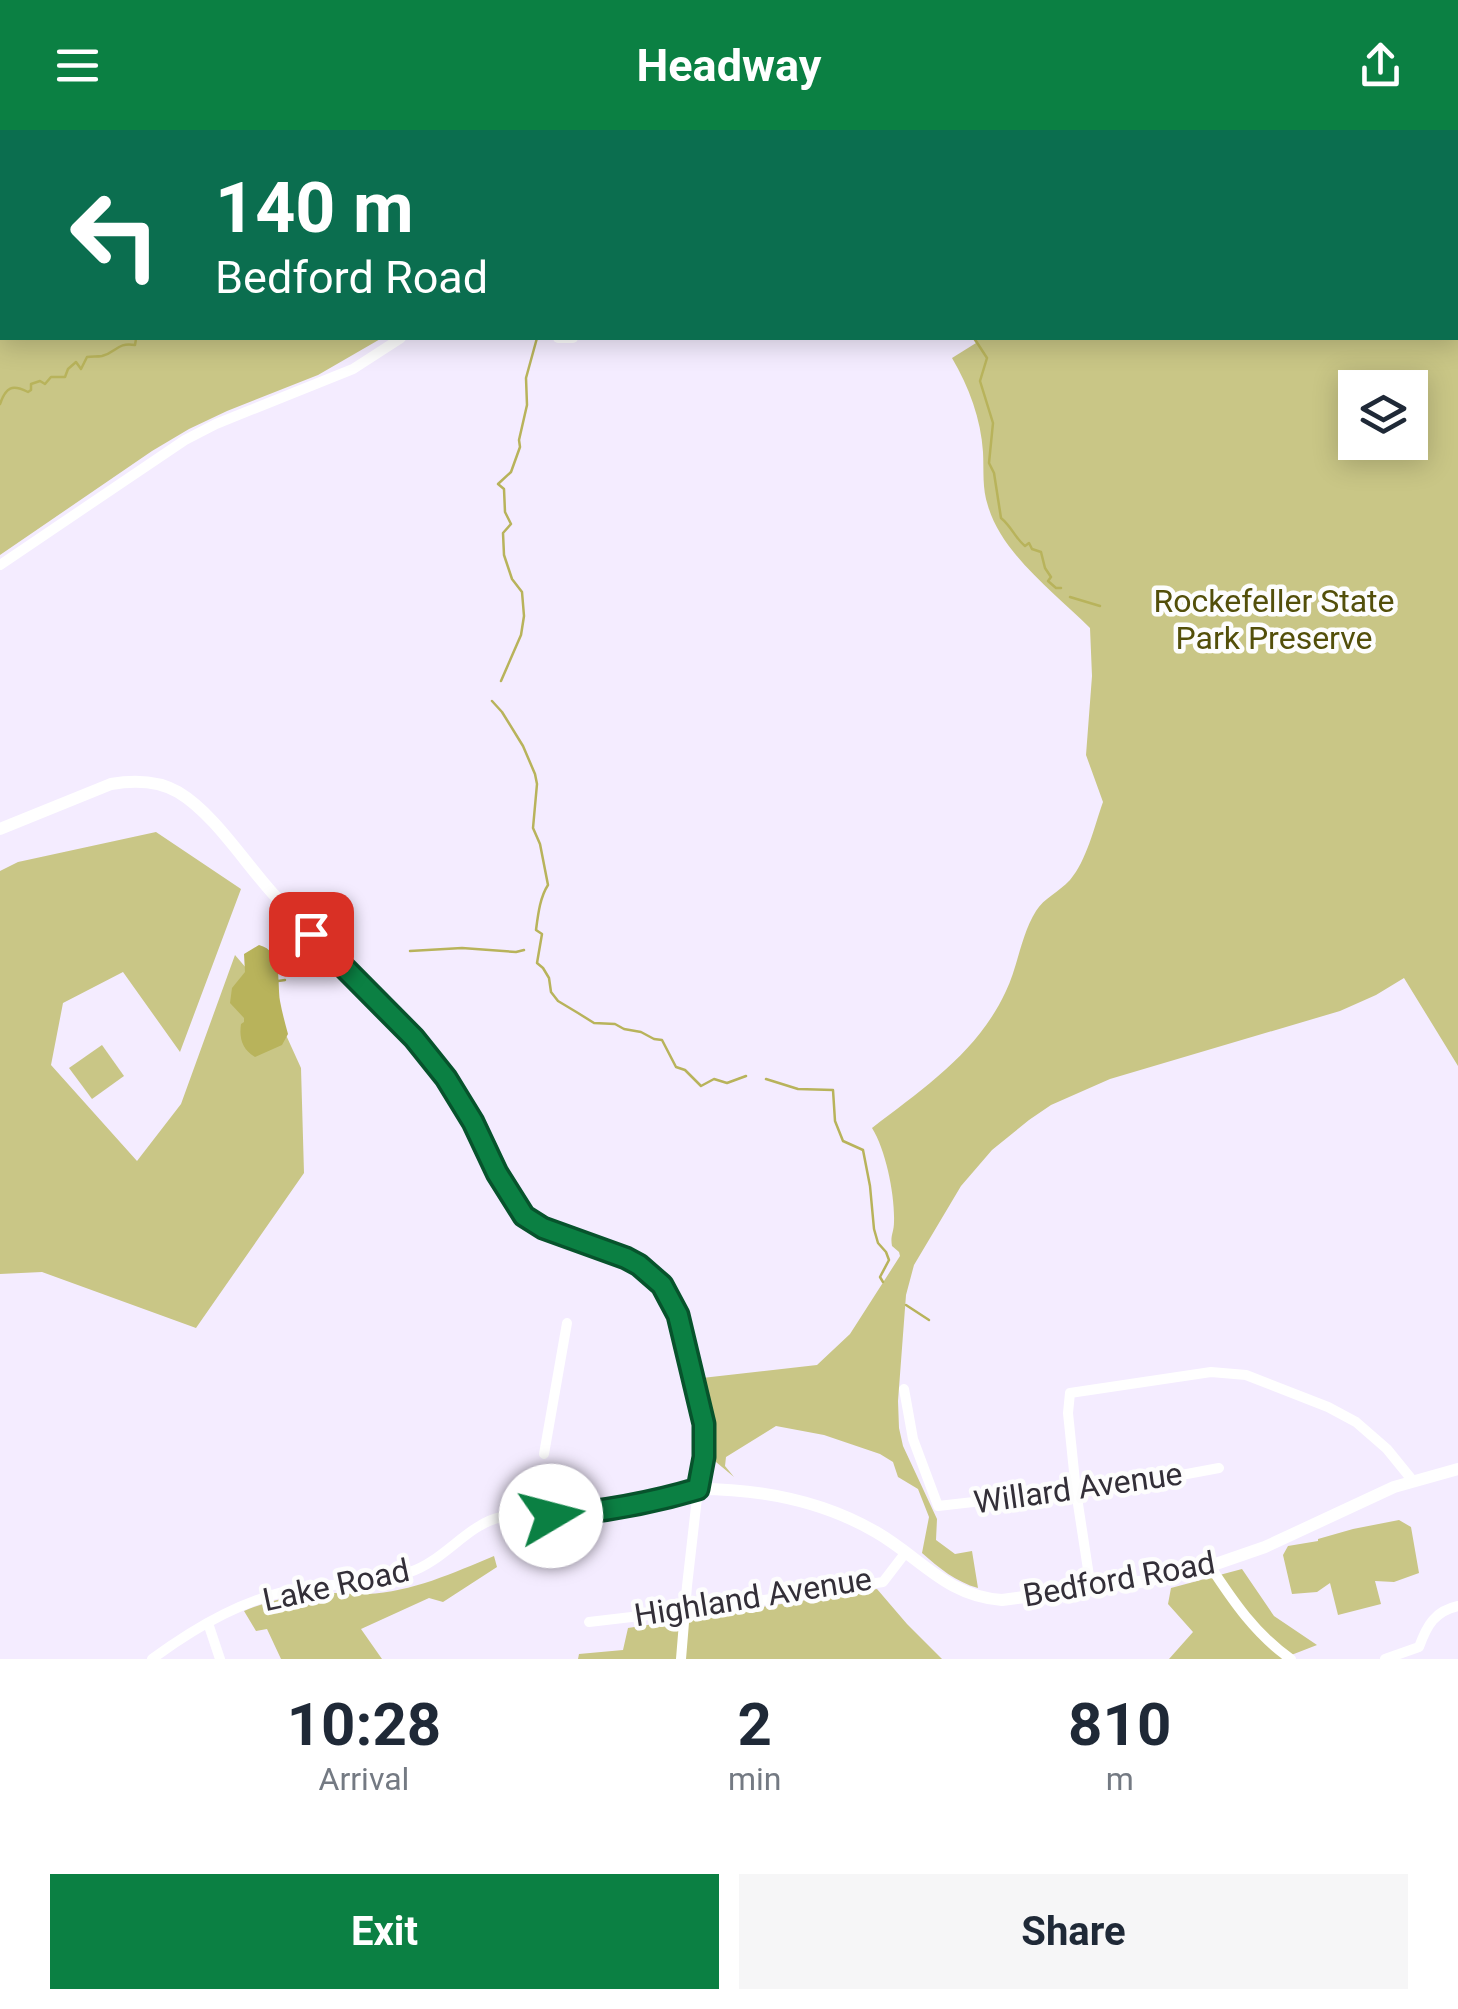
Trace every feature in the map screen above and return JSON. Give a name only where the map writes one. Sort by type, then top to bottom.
[{"type":"main road","points":[[0,830],[112,784],[130,781],[168,788],[202,809],[262,882],[414,1038],[446,1078],[524,1216],[543,1228],[626,1258],[662,1285],[678,1315],[704,1424],[704,1457],[698,1489]]},
{"type":"main road","name":"Bedford Road","points":[[698,1489],[755,1491],[816,1505],[856,1521],[957,1590],[988,1599],[1022,1599],[1147,1581],[1210,1566],[1265,1547],[1354,1504],[1458,1469]]},
{"type":"street","points":[[0,566],[184,440],[353,369],[399,340]]},
{"type":"street","points":[[544,1454],[567,1323]]},
{"type":"street","points":[[1091,1589],[1076,1490],[1068,1413],[1070,1393],[1211,1372],[1246,1375],[1356,1422],[1388,1449],[1413,1481]]},
{"type":"street","name":"Willard Avenue","points":[[904,1389],[912,1439],[938,1506],[1133,1484],[1219,1468]]},
{"type":"street","points":[[681,1659],[698,1489]]},
{"type":"street","name":"Lake Road","points":[[152,1659],[240,1606],[276,1594],[379,1580],[414,1571],[432,1563],[486,1522],[580,1514],[698,1489]]},
{"type":"street","name":"Highland Avenue","points":[[589,1622],[883,1582],[906,1552]]},
{"type":"street","points":[[1210,1566],[1237,1607],[1271,1645],[1291,1659]]},
{"type":"street","points":[[1424,1659],[1419,1646],[1426,1627],[1437,1614],[1458,1606]]},
{"type":"street","points":[[208,1623],[220,1659]]},
{"type":"street","points":[[1385,1659],[1419,1646]]},
{"type":"green space","points":[[0,340],[379,340],[318,375],[189,429],[0,555]]},
{"type":"green space","name":"Rockefeller State Park Preserve","points":[[974,340],[1458,340],[1458,1066],[1404,978],[1340,1011],[1110,1079],[1051,1105],[992,1150],[961,1186],[914,1265],[906,1295],[898,1401],[903,1446],[937,1519],[936,1540],[955,1554],[972,1551],[978,1588],[955,1578],[922,1553],[929,1517],[918,1489],[898,1477],[893,1462],[880,1454],[824,1435],[776,1426],[726,1457],[725,1466],[734,1477],[716,1462],[715,1425],[702,1378],[817,1365],[850,1334],[900,1256],[892,1246],[894,1211],[889,1174],[872,1128],[948,1067],[981,1033],[1006,991],[1036,911],[1070,880],[1081,863],[1103,802],[1086,755],[1092,676],[1090,628],[1031,572],[995,524],[985,493],[977,415],[952,358],[976,343]]},
{"type":"green space","points":[[156,832],[241,889],[180,1052],[123,972],[63,1003],[51,1065],[137,1161],[181,1104],[235,955],[266,991],[301,1068],[304,1173],[196,1328],[42,1272],[0,1274],[0,871],[18,862]]},
{"type":"green space","points":[[102,1045],[124,1076],[92,1099],[69,1068]]},
{"type":"green space","points":[[1399,1520],[1411,1527],[1419,1573],[1394,1582],[1375,1581],[1381,1604],[1338,1615],[1330,1583],[1317,1592],[1292,1594],[1283,1555],[1288,1546]]},
{"type":"green space","points":[[494,1556],[497,1567],[443,1602],[429,1598],[361,1629],[382,1659],[281,1659],[267,1629],[256,1631],[244,1611],[300,1595],[400,1590]]},
{"type":"green space","points":[[1242,1569],[1274,1616],[1317,1645],[1281,1659],[1169,1659],[1193,1632],[1168,1604],[1171,1588]]},
{"type":"green space","points":[[877,1589],[942,1659],[578,1659],[579,1654],[623,1650],[628,1628]]},
{"type":"shaded area","points":[[259,945],[267,948],[275,960],[288,1034],[282,1045],[255,1057],[241,1038],[244,1018],[230,1003],[232,988],[245,972],[244,954]]},
{"type":"waterway","points":[[0,404],[10,389],[28,392],[31,384],[65,377],[76,362],[81,369],[87,357],[135,345],[136,340]]},
{"type":"waterway","points":[[501,681],[521,635],[524,616],[522,592],[512,579],[504,555],[503,533],[511,524],[505,512],[504,489],[498,484],[511,472],[520,447],[527,405],[526,378],[536,340]]},
{"type":"waterway","points":[[975,340],[987,358],[980,381],[993,423],[989,463],[1001,518],[1025,546],[1029,543],[1041,552],[1051,577],[1048,581],[1061,588]]},
{"type":"waterway","points":[[1070,597],[1100,606]]},
{"type":"waterway","points":[[492,701],[523,746],[535,774],[533,828],[548,885],[536,930],[542,934],[537,963],[549,978],[551,992],[558,1001],[594,1023],[615,1024],[662,1040],[676,1067],[685,1070],[701,1086],[714,1079],[727,1083],[746,1076]]},
{"type":"waterway","points":[[410,951],[524,950]]},
{"type":"waterway","points":[[278,981],[285,980]]},
{"type":"waterway","points":[[766,1079],[798,1089],[833,1090],[835,1121],[843,1141],[863,1150],[874,1229],[889,1260],[880,1277],[883,1282]]},
{"type":"waterway","points":[[906,1305],[929,1320]]},
{"type":"route","points":[[311,934],[414,1038],[446,1078],[524,1216],[543,1228],[639,1265],[662,1285],[678,1315],[704,1424],[704,1457],[698,1489],[662,1499],[551,1516]]}]
